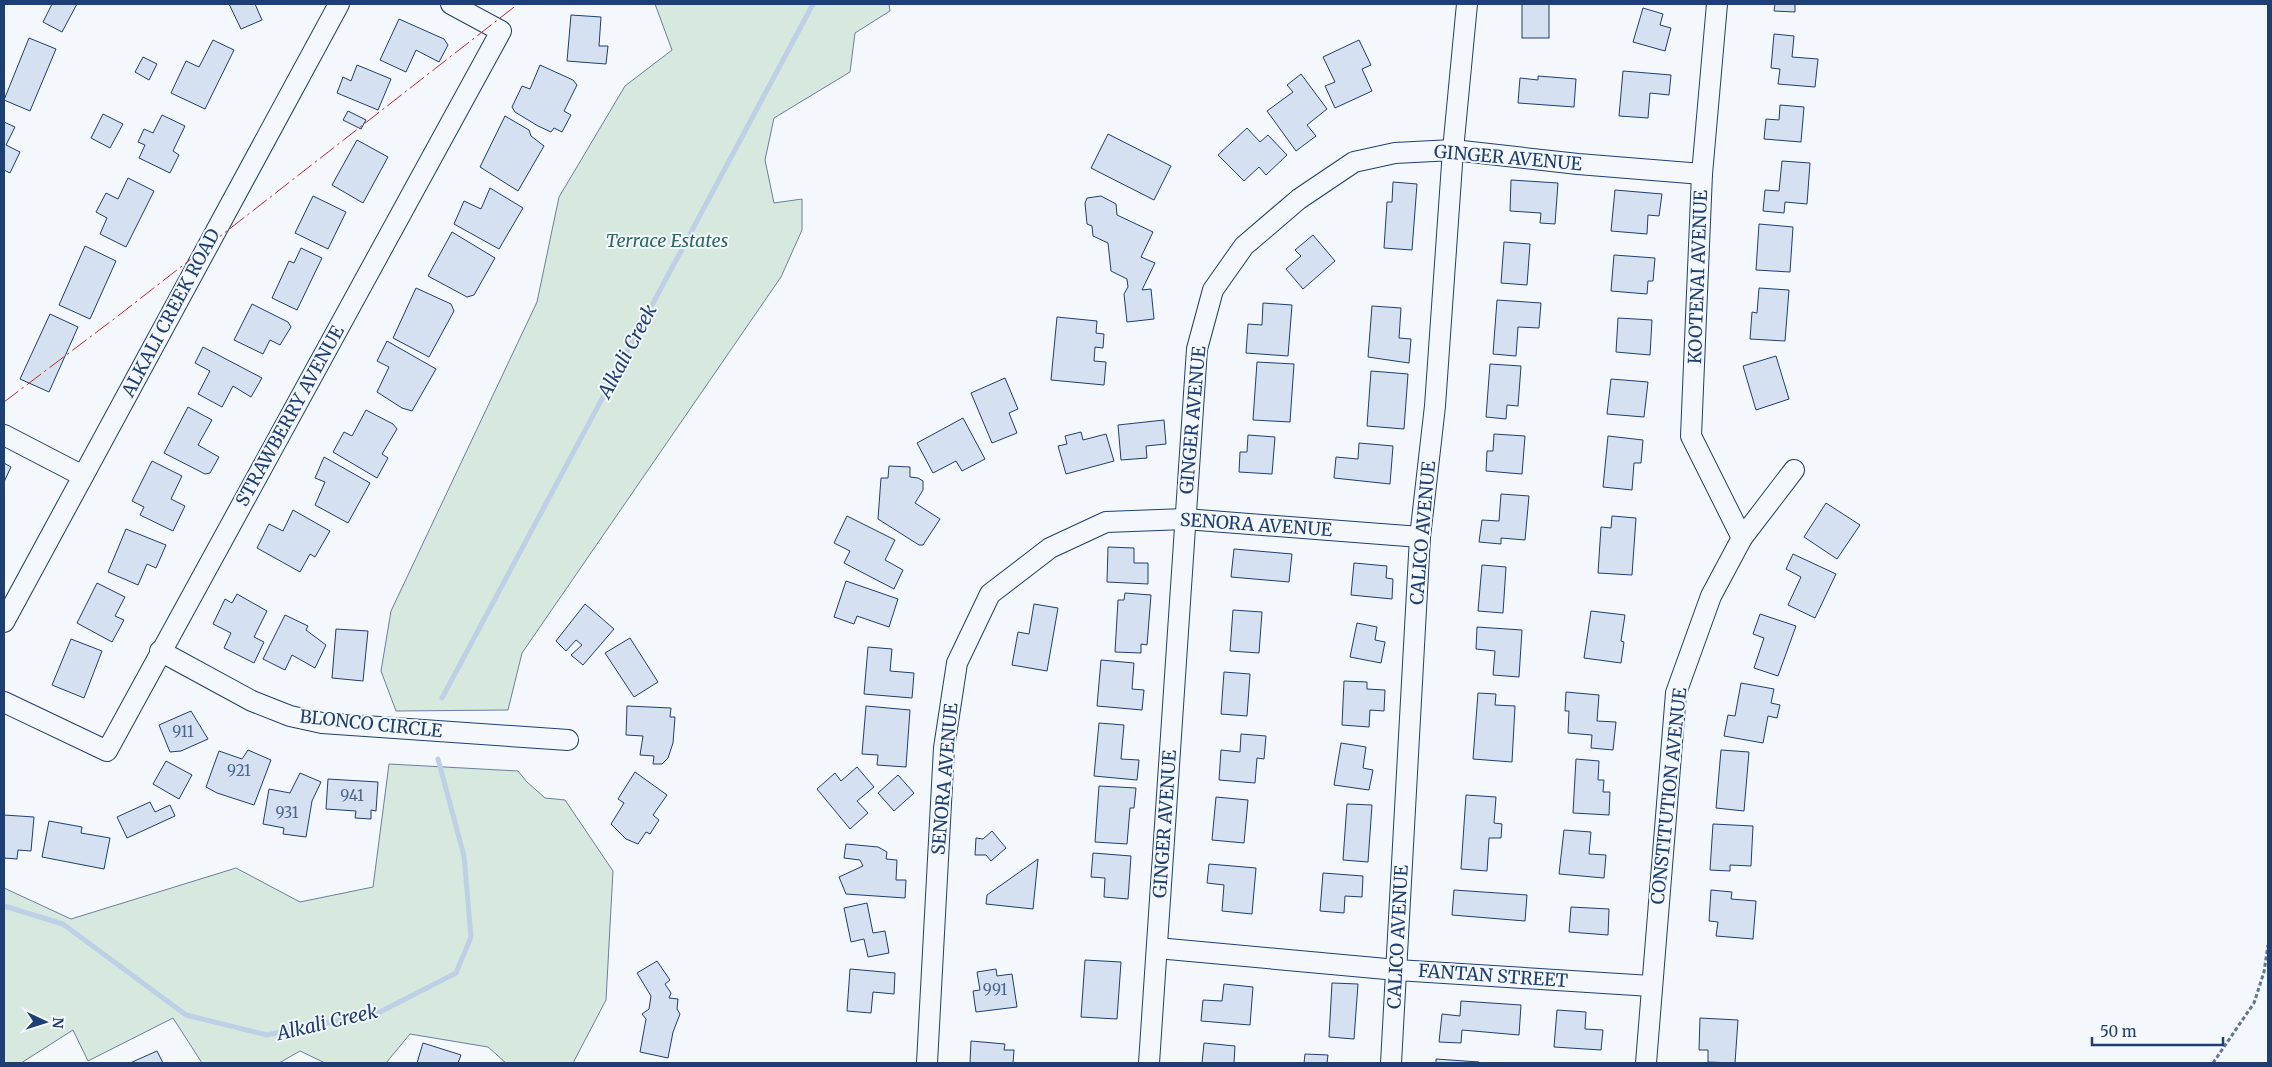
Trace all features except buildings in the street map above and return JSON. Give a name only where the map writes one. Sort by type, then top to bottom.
[{"type":"street","name":"ALKALI CREEK ROAD","points":[[4,622],[339,4]]},
{"type":"street","name":"STRAWBERRY AVENUE","points":[[4,702],[107,751],[160,651],[501,31],[451,4]]},
{"type":"street","name":"CALICO AVENUE","points":[[1391,1063],[1420,537],[1435,406],[1453,150],[1467,4]]},
{"type":"street","name":"KOOTENAI AVENUE","points":[[1718,4],[1702,174],[1691,436],[1742,538]]},
{"type":"street","name":"GINGER AVENUE","points":[[1150,1063],[1197,349],[1213,290],[1244,246],[1298,199],[1354,162],[1395,153],[1453,150],[1578,164],[1702,174]]},
{"type":"street","points":[[4,435],[83,476]]},
{"type":"street","name":"CONSTITUTION AVENUE","points":[[1646,1063],[1676,693],[1711,596],[1742,538],[1794,470]]},
{"type":"street","name":"SENORA AVENUE","points":[[928,1063],[944,748],[957,663],[990,594],[1050,548],[1106,522],[1185,519],[1420,537]]},
{"type":"street","name":"BLONCO CIRCLE","points":[[160,651],[252,701],[290,716],[322,723],[568,740]]},
{"type":"street","name":"FANTAN STREET","points":[[1157,948],[1397,970],[1651,986]]},
{"type":"path","points":[[2214,1063],[2254,1002],[2264,972],[2268,944]]},
{"type":"green space","name":"Terrace Estates","points":[[655,4],[889,4],[890,11],[855,33],[850,72],[774,118],[765,160],[774,203],[802,199],[802,230],[781,277],[522,653],[508,710],[396,711],[381,671],[391,611],[537,302],[559,197],[625,86],[672,50]]},
{"type":"green space","points":[[389,764],[518,771],[545,798],[565,800],[613,871],[606,1000],[573,1063],[506,1063],[488,1047],[410,1034],[386,1063],[325,1063],[300,1051],[279,1063],[202,1063],[173,1018],[88,1061],[73,1030],[21,1063],[4,1063],[4,888],[71,919],[236,868],[300,902],[373,887]]},
{"type":"waterway","name":"Alkali Creek","points":[[442,698],[813,4]]},
{"type":"waterway","name":"Alkali Creek","points":[[4,906],[63,924],[186,1015],[267,1035],[380,1012],[456,973],[471,937],[464,856],[438,759]]},
{"type":"power","points":[[4,402],[114,319],[518,4]]}]
